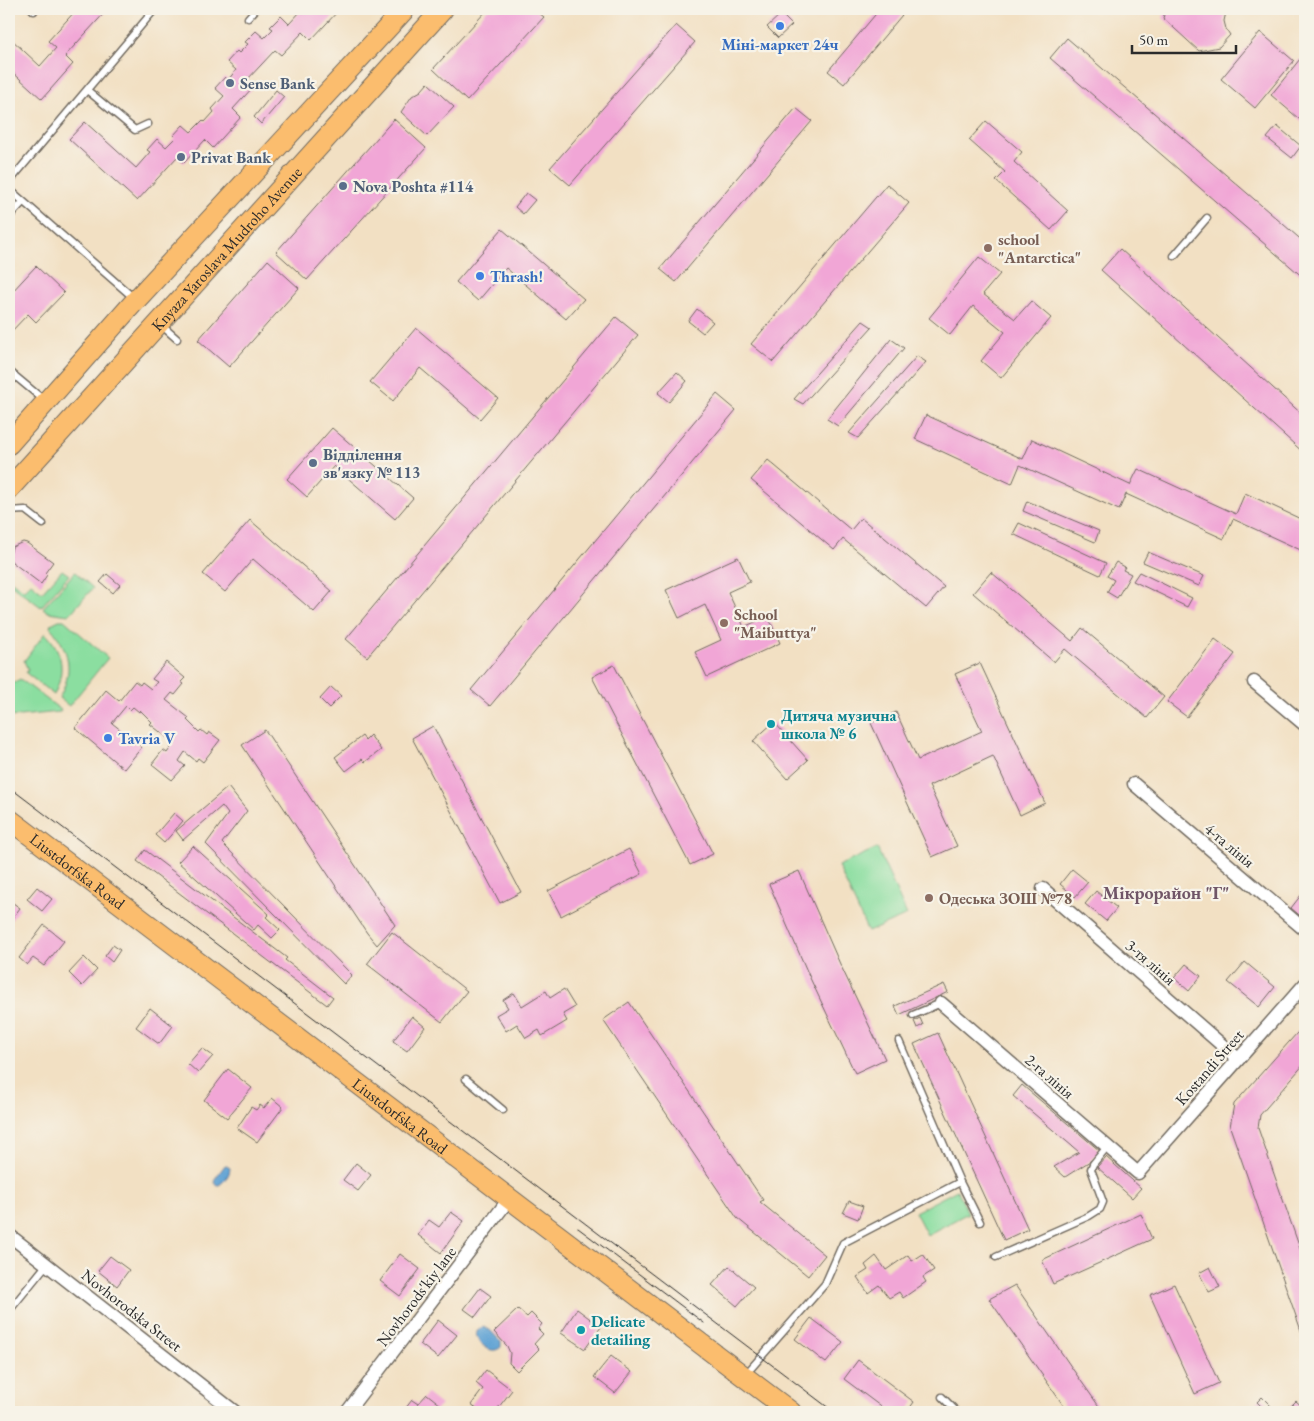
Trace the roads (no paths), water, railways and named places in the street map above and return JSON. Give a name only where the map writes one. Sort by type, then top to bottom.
[{"type":"main road","name":"Knyaza Yaroslava Mudroho Avenue","points":[[9,489],[443,9]]},
{"type":"main road","name":"Knyaza Yaroslava Mudroho Avenue","points":[[9,444],[136,300],[401,10]]},
{"type":"main road","name":"Liustdorfska Road","points":[[9,819],[791,1412]]},
{"type":"street","points":[[1254,682],[1305,725]]},
{"type":"street","name":"4-та лінія","points":[[1134,784],[1305,930]]},
{"type":"street","name":"3-тя лінія","points":[[1042,890],[1238,1059]]},
{"type":"street","name":"Kostandi Street","points":[[1138,1173],[1305,984]]},
{"type":"street","name":"2-га лінія","points":[[941,1003],[1138,1173]]},
{"type":"street","name":"Novhorods'kiy lane","points":[[347,1412],[509,1199]]},
{"type":"street","name":"Novhorodska Street","points":[[9,1235],[223,1406],[235,1412]]},
{"type":"lane","points":[[9,182],[155,9]]},
{"type":"lane","points":[[248,18],[256,9]]},
{"type":"lane","points":[[86,90],[135,130],[148,124]]},
{"type":"lane","points":[[9,189],[136,300]]},
{"type":"lane","points":[[9,217],[23,202]]},
{"type":"lane","points":[[1174,256],[1207,218]]},
{"type":"lane","points":[[158,322],[177,339]]},
{"type":"lane","points":[[9,372],[46,402]]},
{"type":"lane","points":[[9,511],[25,510],[43,524]]},
{"type":"lane","points":[[913,1015],[941,1003]]},
{"type":"lane","points":[[899,1041],[960,1182],[980,1222]]},
{"type":"lane","points":[[466,1079],[503,1110]]},
{"type":"lane","points":[[996,1257],[1100,1210],[1103,1202],[1091,1169],[1107,1147]]},
{"type":"lane","points":[[743,1376],[825,1284],[843,1243],[960,1182]]},
{"type":"lane","points":[[9,1311],[47,1264]]},
{"type":"lane","points":[[942,1397],[957,1412]]},
{"type":"water","points":[[225,1165],[230,1168],[229,1173],[223,1182],[216,1185],[214,1180]]},
{"type":"water","points":[[483,1327],[490,1330],[501,1342],[501,1347],[494,1350],[486,1348],[479,1342],[476,1334]]},
{"type":"tram line","points":[[9,787],[834,1412]]},
{"type":"tram line","points":[[578,1228],[704,1323]]},
{"type":"place","name":"Міні-маркет 24ч","points":[[780,26]]},
{"type":"place","name":"Sense Bank","points":[[230,83]]},
{"type":"place","name":"Privat Bank","points":[[181,157]]},
{"type":"place","name":"Nova Poshta #114","points":[[343,186]]},
{"type":"place","name":"school \"Antarctica\"","points":[[988,248]]},
{"type":"place","name":"Thrash!","points":[[480,276]]},
{"type":"place","name":"Відділення зв'язку № 113","points":[[313,463]]},
{"type":"place","name":"School \"Maibuttya\"","points":[[724,623]]},
{"type":"place","name":"Дитяча музична школа № 6","points":[[771,724]]},
{"type":"place","name":"Tavria V","points":[[108,738]]},
{"type":"place","name":"Одеська ЗОШ №78","points":[[929,898]]},
{"type":"place","name":"Delicate detailing","points":[[581,1330]]},
{"type":"district","name":"Мікрорайон \"Г\"","points":[[1166,893]]}]
